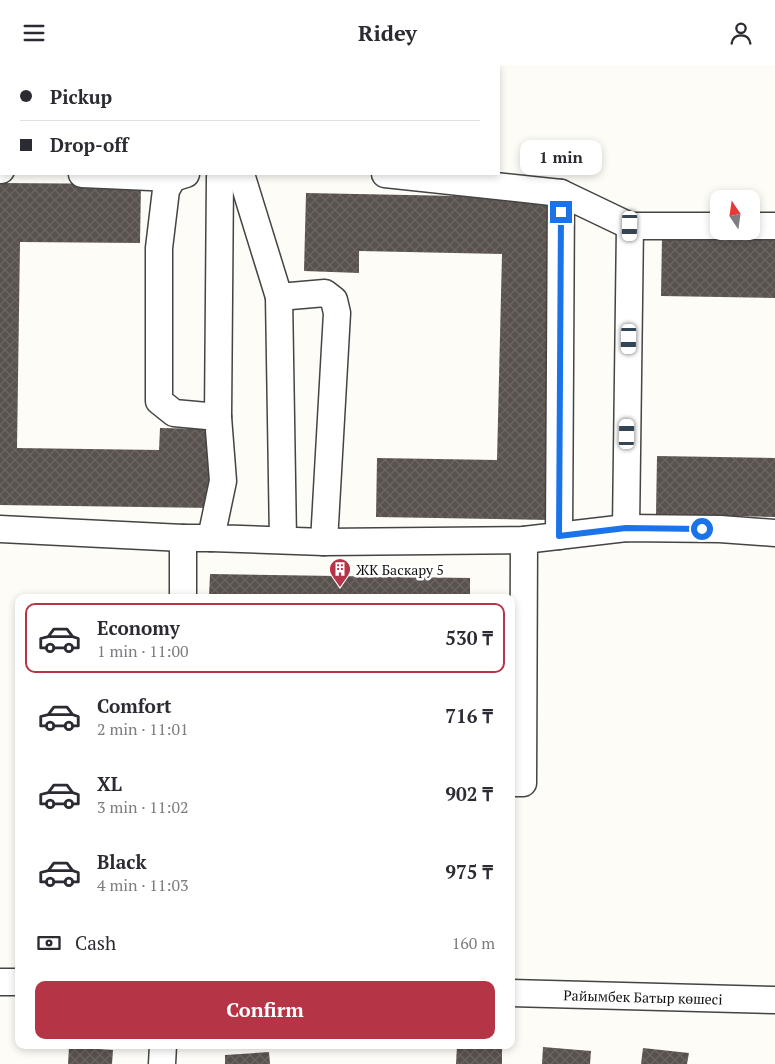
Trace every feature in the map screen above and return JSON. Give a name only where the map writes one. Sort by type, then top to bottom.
[{"type":"street","points":[[218,417],[174,413],[159,401],[159,248],[166,190],[182,175],[228,175]]},
{"type":"street","points":[[228,175],[279,297],[283,540]]},
{"type":"street","points":[[211,538],[223,481],[218,417],[228,175]]},
{"type":"street","points":[[394,175],[561,193],[630,226],[710,226]]},
{"type":"street","points":[[559,536],[561,193]]},
{"type":"street","points":[[626,528],[630,226]]},
{"type":"street","points":[[760,226],[775,226]]},
{"type":"street","points":[[279,297],[325,293],[334,300],[337,313],[324,542]]},
{"type":"street","points":[[0,529],[183,538],[324,542],[524,540],[626,528],[720,529],[775,533]]},
{"type":"street","points":[[183,538],[183,594]]},
{"type":"street","points":[[515,783],[523,783],[524,540]]},
{"type":"street","points":[[0,982],[15,982]]},
{"type":"street","name":"Райымбек Батыр көшесі","points":[[515,993],[775,1000]]},
{"type":"street","points":[[162,1064],[163,1049]]},
{"type":"building","points":[[0,183],[141,184],[140,243],[20,242],[17,448],[159,450],[160,428],[215,429],[213,508],[0,505]]},
{"type":"building","points":[[306,193],[557,198],[550,520],[376,517],[377,458],[497,460],[502,254],[359,251],[359,273],[304,271]]},
{"type":"building","points":[[662,237],[710,238],[710,240],[775,240],[775,298],[661,296]]},
{"type":"building","points":[[657,456],[775,458],[775,517],[656,514]]},
{"type":"building","name":"ЖК Баскару 5","points":[[210,574],[470,578],[470,594],[209,594]]},
{"type":"building","points":[[543,1047],[591,1051],[590,1064],[542,1064]]},
{"type":"building","points":[[643,1048],[689,1053],[687,1064],[641,1064]]},
{"type":"building","points":[[69,1049],[113,1050],[112,1064],[68,1064]]},
{"type":"building","points":[[457,1049],[502,1049],[502,1064],[456,1064]]},
{"type":"building","points":[[269,1052],[270,1064],[225,1064],[225,1055]]},
{"type":"place","name":"ЖК Баскару 5","points":[[340,588]]},
{"type":"route","points":[[561,212],[559,536],[626,528],[702,529]]}]
